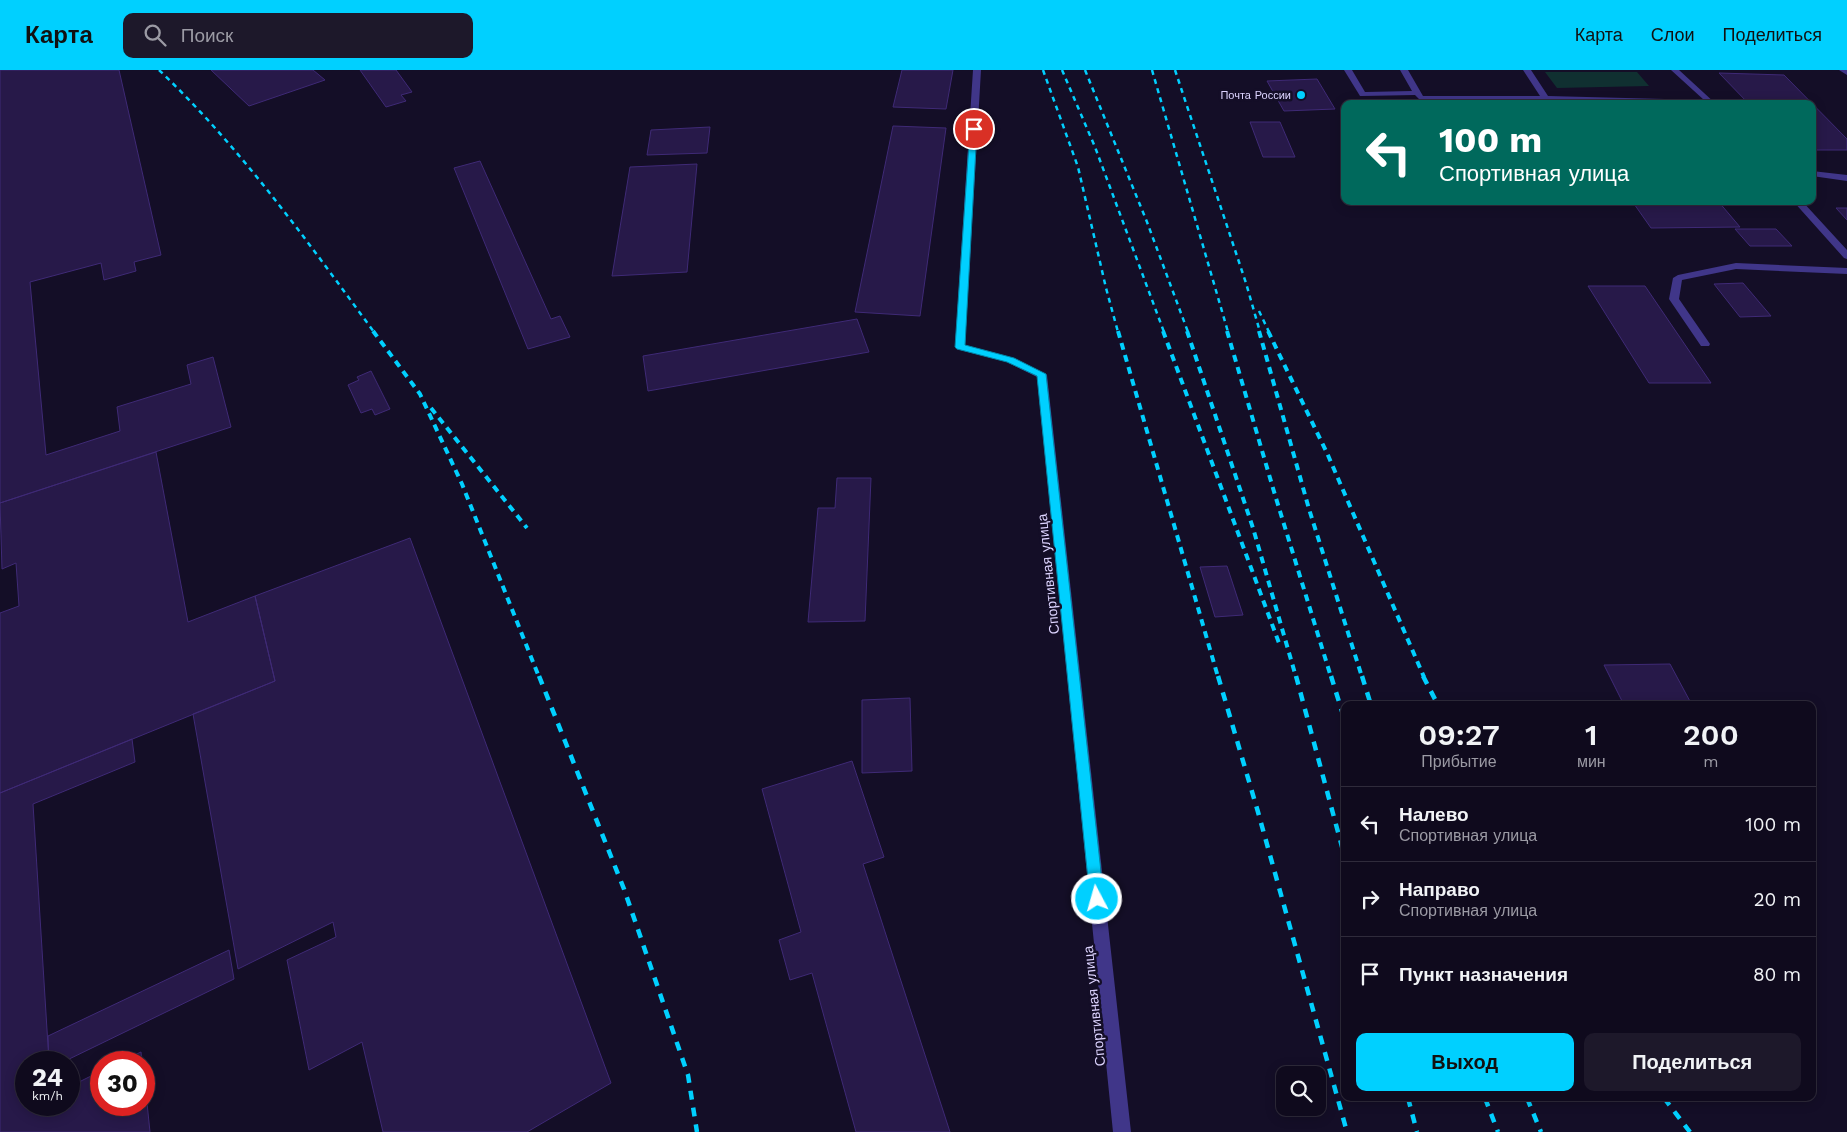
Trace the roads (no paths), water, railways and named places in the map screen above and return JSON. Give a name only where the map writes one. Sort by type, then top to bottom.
[{"type":"street","name":"Спортивная улица","points":[[977,70],[960,347],[1010,360],[1042,374],[1122,1132]]},
{"type":"street","points":[[1348,70],[1363,94],[1418,93]]},
{"type":"street","points":[[1404,70],[1420,98],[1601,100]]},
{"type":"street","points":[[1527,70],[1546,98]]},
{"type":"street","points":[[1675,70],[1708,100]]},
{"type":"street","points":[[1843,70],[1847,74]]},
{"type":"street","points":[[1816,173],[1847,178]]},
{"type":"street","points":[[1801,205],[1847,256]]},
{"type":"street","points":[[1705,344],[1674,299],[1678,278],[1736,266],[1847,271]]},
{"type":"railway","points":[[159,70],[218,131],[245,163],[374,332]]},
{"type":"railway","points":[[1043,70],[1078,167],[1118,332]]},
{"type":"railway","points":[[1062,70],[1095,147],[1164,332]]},
{"type":"railway","points":[[1085,70],[1147,222],[1188,332]]},
{"type":"railway","points":[[1152,70],[1228,332]]},
{"type":"railway","points":[[1175,70],[1246,283],[1260,332]]},
{"type":"railway","points":[[1259,311],[1269,332]]},
{"type":"railway","points":[[373,331],[420,394],[462,484],[539,677]]},
{"type":"railway","points":[[1118,331],[1218,677]]},
{"type":"railway","points":[[1163,331],[1279,643]]},
{"type":"railway","points":[[1187,331],[1253,528],[1296,677]]},
{"type":"railway","points":[[1227,331],[1331,677]]},
{"type":"railway","points":[[1259,331],[1309,509],[1362,677]]},
{"type":"railway","points":[[1268,331],[1327,453],[1424,677]]},
{"type":"railway","points":[[431,408],[527,528]]},
{"type":"railway","points":[[539,676],[624,889],[688,1075],[697,1132]]},
{"type":"railway","points":[[1218,676],[1347,1132]]},
{"type":"railway","points":[[1296,676],[1341,843]]},
{"type":"railway","points":[[1331,676],[1341,708]]},
{"type":"railway","points":[[1362,676],[1370,701]]},
{"type":"railway","points":[[1423,676],[1436,701]]},
{"type":"railway","points":[[1409,1101],[1417,1132]]},
{"type":"railway","points":[[1486,1101],[1498,1132]]},
{"type":"railway","points":[[1528,1101],[1541,1132]]},
{"type":"railway","points":[[1666,1101],[1690,1132]]},
{"type":"place","name":"Почта России","points":[[1301,95]]}]
